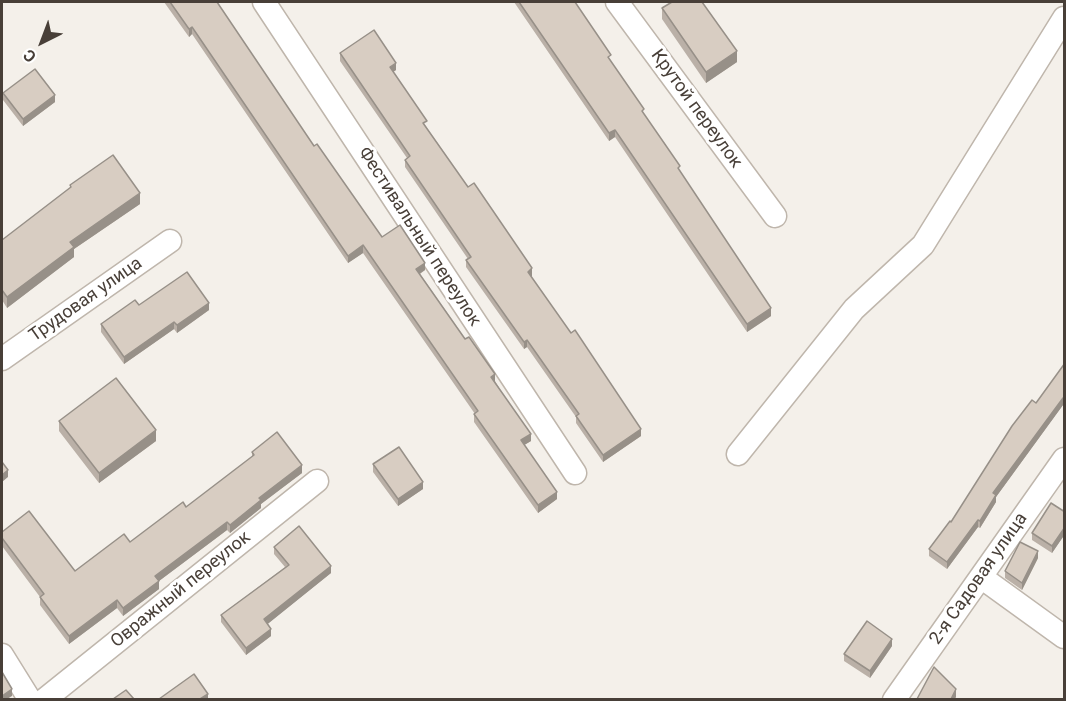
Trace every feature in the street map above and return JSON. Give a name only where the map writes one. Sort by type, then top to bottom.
[{"type":"street","name":"Фестивальный переулок","points":[[264,2],[575,474]]},
{"type":"street","name":"Крутой переулок","points":[[618,2],[775,216]]},
{"type":"street","points":[[738,454],[854,309],[923,245],[1065,18]]},
{"type":"street","name":"Трудовая улица","points":[[2,359],[170,241]]},
{"type":"street","name":"2-я Садовая улица","points":[[894,699],[1065,459]]},
{"type":"street","name":"Овражный переулок","points":[[44,699],[317,481]]},
{"type":"street","points":[[981,577],[1065,637]]},
{"type":"street","points":[[2,655],[30,699]]},
{"type":"building","points":[[170,2],[217,2],[314,146],[317,144],[382,237],[400,225],[425,263],[416,269],[465,339],[469,337],[495,374],[491,377],[531,434],[521,440],[557,492],[538,505],[474,414],[478,411],[363,245],[348,256],[192,27],[189,29]]},
{"type":"building","points":[[519,2],[575,2],[611,55],[608,57],[644,109],[642,111],[680,166],[678,168],[771,308],[747,324],[615,130],[609,133]]},
{"type":"building","points":[[672,2],[702,2],[737,51],[706,72],[662,8]]},
{"type":"building","points":[[374,30],[396,63],[390,67],[427,121],[423,123],[468,187],[474,183],[532,268],[528,272],[571,333],[575,330],[641,429],[603,455],[576,416],[579,414],[527,340],[524,342],[466,260],[471,257],[405,160],[410,156],[340,53]]},
{"type":"building","points":[[35,69],[55,95],[23,119],[3,93]]},
{"type":"building","points":[[113,155],[140,193],[70,242],[74,247],[7,297],[2,290],[2,240],[71,187],[70,185]]},
{"type":"building","points":[[187,272],[209,303],[177,325],[174,322],[124,357],[101,324],[135,300],[139,305]]},
{"type":"building","points":[[1065,363],[1065,399],[1063,398],[993,493],[996,495],[980,521],[978,520],[947,562],[929,549],[951,522],[1012,426],[1032,400],[1036,403]]},
{"type":"building","points":[[116,378],[156,430],[99,473],[59,421]]},
{"type":"building","points":[[277,432],[302,465],[259,498],[261,500],[230,525],[227,522],[155,576],[159,581],[123,608],[117,600],[69,636],[40,597],[44,594],[2,538],[2,532],[29,511],[75,571],[124,534],[130,542],[183,502],[186,507],[254,455],[252,452]]},
{"type":"building","points":[[399,447],[423,482],[398,499],[373,464]]},
{"type":"building","points":[[2,462],[8,470],[2,475]]},
{"type":"building","points":[[1051,503],[1065,512],[1065,527],[1052,546],[1032,533]]},
{"type":"building","points":[[299,526],[331,566],[264,619],[271,629],[246,648],[221,615],[289,565],[274,547]]},
{"type":"building","points":[[1020,542],[1038,551],[1022,583],[1005,571]]},
{"type":"building","points":[[867,621],[892,639],[870,671],[844,654]]},
{"type":"building","points":[[934,667],[956,689],[951,699],[917,699]]},
{"type":"building","points":[[2,672],[12,689],[2,696]]},
{"type":"building","points":[[194,674],[208,694],[200,699],[159,699]]},
{"type":"building","points":[[126,690],[134,699],[113,699]]}]
